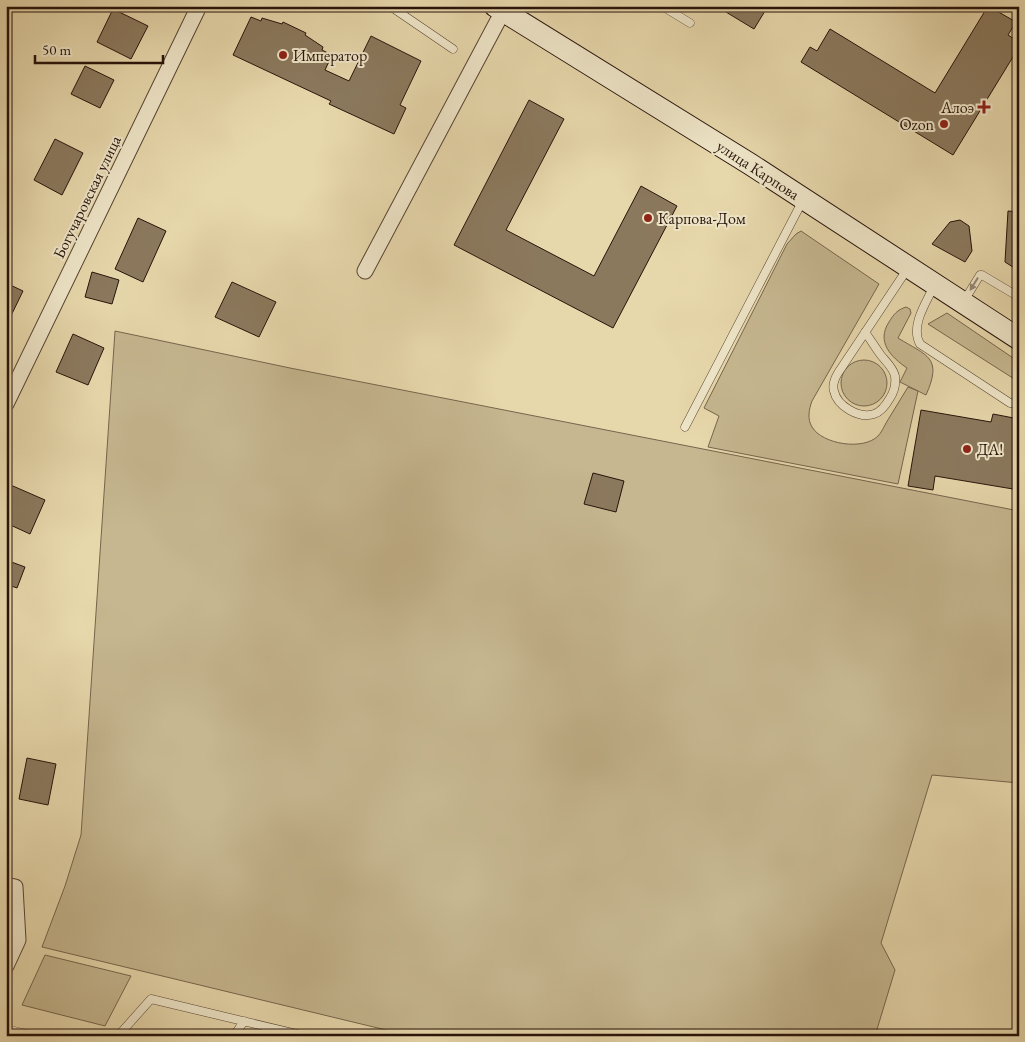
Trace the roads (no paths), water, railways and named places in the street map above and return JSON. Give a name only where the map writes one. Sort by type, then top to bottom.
[{"type":"main road","name":"улица Карпова","points":[[499,9],[750,164],[1019,339]]},
{"type":"street","name":"Богучаровская улица","points":[[6,404],[199,6]]},
{"type":"street","points":[[365,271],[499,9]]},
{"type":"street","points":[[6,966],[18,940],[10,886]]},
{"type":"lane","points":[[390,6],[453,49]]},
{"type":"lane","points":[[662,6],[690,23]]},
{"type":"lane","points":[[685,427],[803,199]]},
{"type":"lane","points":[[865,332],[892,369],[895,382],[894,390],[886,404],[882,409],[871,415],[857,413],[846,407],[839,400],[833,389],[834,382],[838,373],[865,332],[908,268]]},
{"type":"lane","points":[[963,302],[980,275],[1019,297]]},
{"type":"lane","points":[[934,284],[917,326],[916,334],[920,344],[1010,403],[1019,404]]},
{"type":"lane","points":[[118,1036],[151,999],[305,1036]]},
{"type":"lane","points":[[234,1036],[244,1021]]},
{"type":"lane","points":[[6,1029],[35,1036]]},
{"type":"place","name":"Император","points":[[283,55]]},
{"type":"place","name":"Алоэ","points":[[984,107]]},
{"type":"place","name":"Ozon","points":[[944,124]]},
{"type":"place","name":"Карпова-Дом","points":[[648,218]]},
{"type":"place","name":"ДА!","points":[[967,449]]}]
